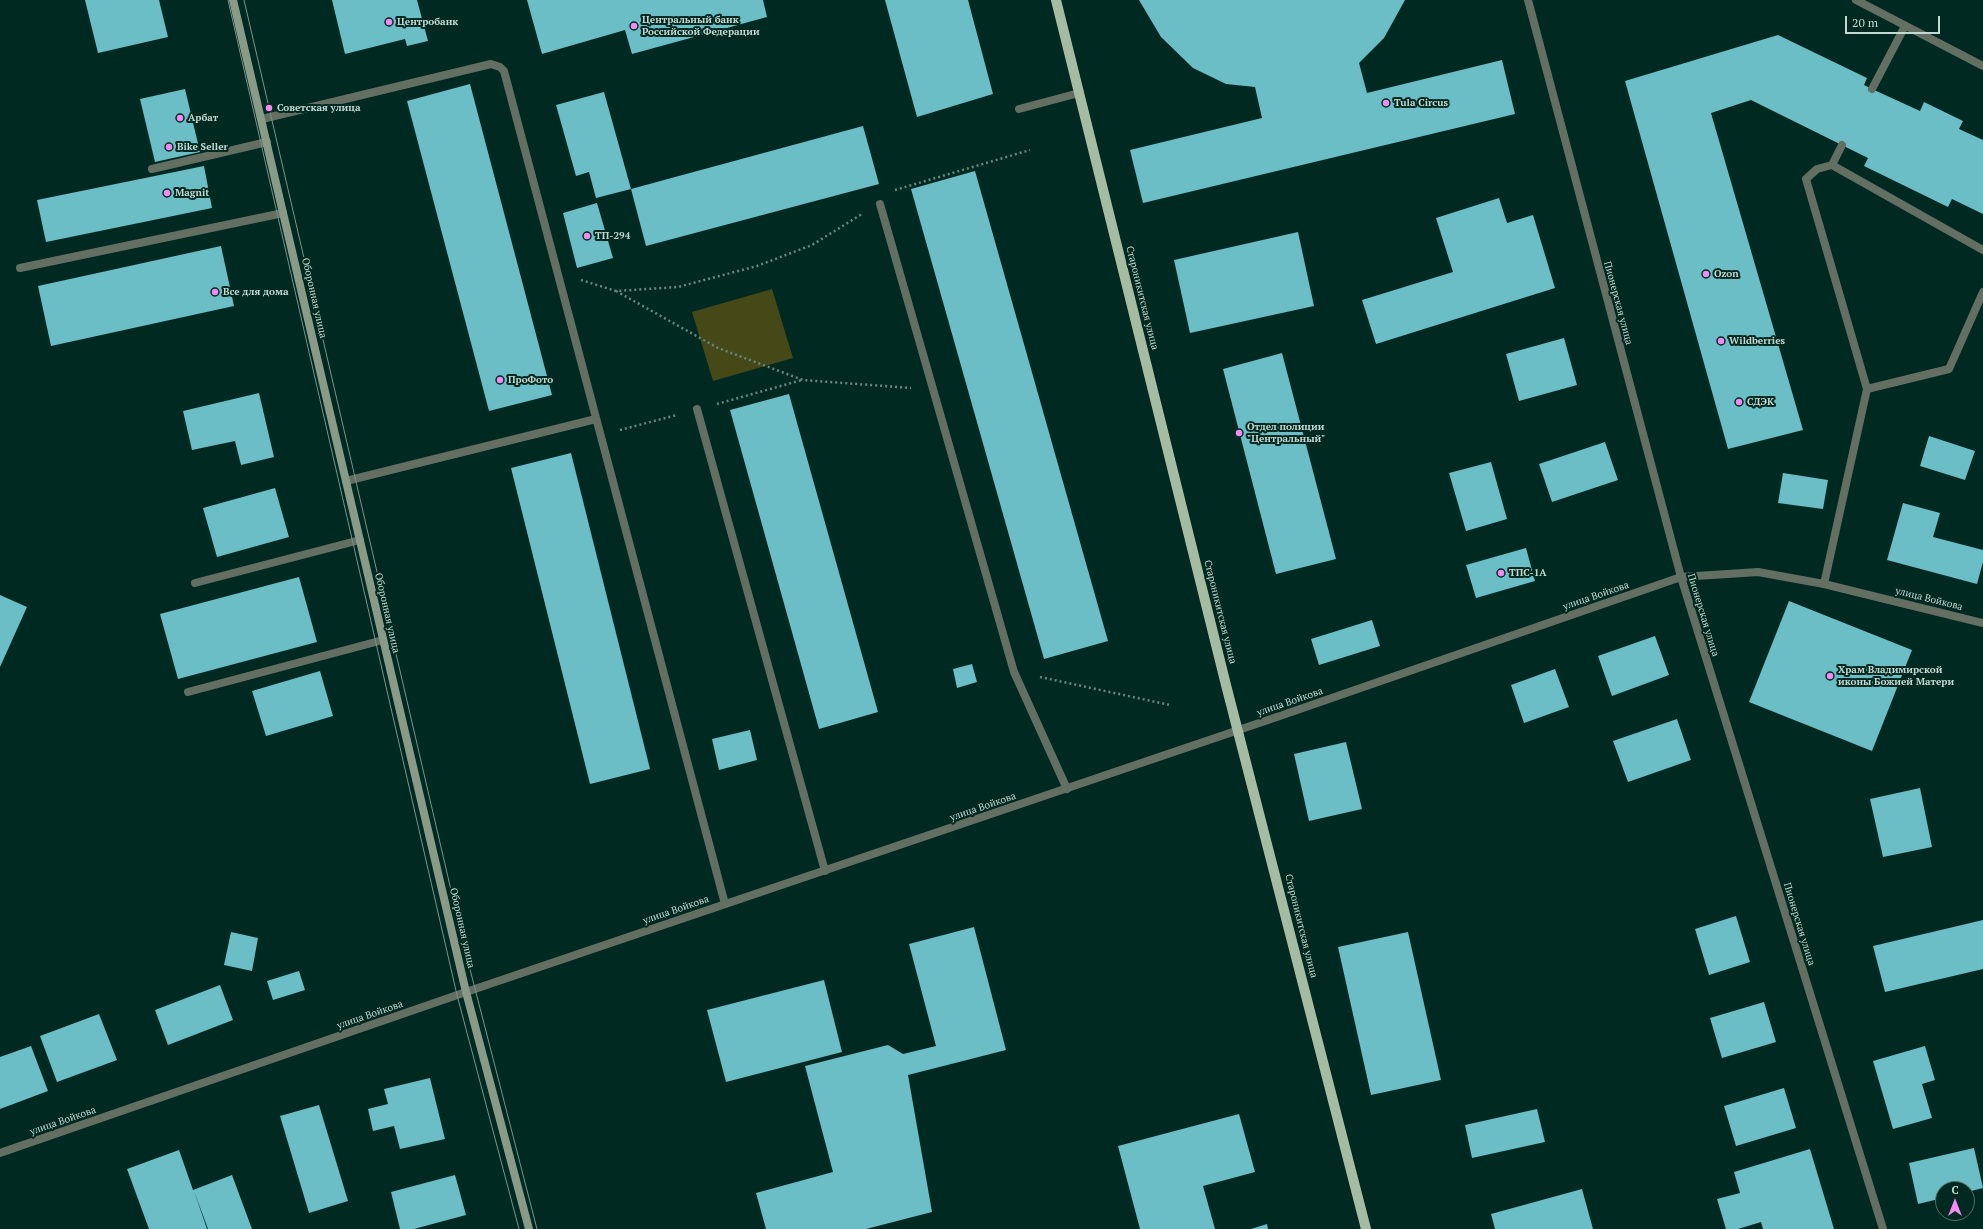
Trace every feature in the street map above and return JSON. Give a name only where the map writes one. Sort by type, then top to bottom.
[{"type":"main road","name":"Оборонная улица","points":[[233,0],[466,992],[528,1229]]},
{"type":"main road","name":"Староникитская улица","points":[[1056,0],[1238,730],[1366,1229]]},
{"type":"street","name":"Пионерская улица","points":[[1528,0],[1681,577],[1883,1229]]},
{"type":"street","points":[[1856,0],[1983,66]]},
{"type":"street","points":[[1872,89],[1905,26]]},
{"type":"street","points":[[262,119],[491,64],[500,67],[504,71],[725,904]]},
{"type":"street","points":[[1019,109],[1079,94]]},
{"type":"street","points":[[152,169],[267,142]]},
{"type":"street","points":[[1832,165],[1842,145]]},
{"type":"street","points":[[1824,584],[1867,389],[1806,179],[1817,169],[1832,165],[1983,250]]},
{"type":"street","points":[[880,204],[1014,672],[1067,789]]},
{"type":"street","points":[[20,268],[283,213]]},
{"type":"street","points":[[1867,389],[1949,369],[1983,292]]},
{"type":"street","points":[[697,409],[824,871]]},
{"type":"street","points":[[346,481],[596,419]]},
{"type":"street","points":[[195,583],[360,540]]},
{"type":"street","name":"улица Войкова","points":[[0,1153],[466,992],[1067,789],[1681,577],[1758,572],[1824,584],[1983,623]]},
{"type":"street","points":[[188,692],[384,640]]},
{"type":"path","points":[[616,291],[678,287],[757,266],[812,245],[880,204],[896,189],[1030,150]]},
{"type":"path","points":[[575,277],[586,283],[616,291],[718,348],[803,380],[933,389]]},
{"type":"path","points":[[1014,672],[1170,705]]},
{"type":"green space","points":[[772,289],[793,358],[713,381],[692,312]]},
{"type":"building","points":[[85,0],[159,0],[168,37],[98,53]]},
{"type":"building","points":[[332,0],[417,0],[428,41],[407,46],[405,39],[345,54]]},
{"type":"building","name":"Центральный банк Российской Федерации","points":[[527,0],[763,0],[767,17],[632,54],[625,30],[542,54]]},
{"type":"building","points":[[885,0],[968,0],[993,94],[917,117]]},
{"type":"building","name":"Tula Circus","points":[[1139,0],[1405,0],[1384,38],[1359,63],[1367,93],[1502,60],[1515,114],[1143,203],[1130,150],[1262,118],[1255,87],[1226,84],[1193,68],[1161,37]]},
{"type":"building","points":[[1778,35],[1867,78],[1864,85],[1872,89],[1920,111],[1924,102],[1963,121],[1959,129],[1983,140],[1983,214],[1952,199],[1948,207],[1864,166],[1868,158],[1751,100],[1711,113],[1803,430],[1728,449],[1625,81]]},
{"type":"building","points":[[470,84],[552,395],[489,411],[407,101]]},
{"type":"building","points":[[185,89],[200,152],[155,162],[140,99]]},
{"type":"building","points":[[604,92],[631,189],[596,198],[589,172],[576,176],[556,105]]},
{"type":"building","points":[[863,126],[879,184],[646,246],[631,189]]},
{"type":"building","points":[[204,166],[212,208],[46,242],[37,200]]},
{"type":"building","points":[[975,171],[1108,641],[1044,659],[911,189]]},
{"type":"building","points":[[1499,198],[1507,223],[1533,215],[1555,288],[1376,344],[1362,300],[1453,272],[1436,218]]},
{"type":"building","name":"ТП-294","points":[[597,203],[613,258],[577,268],[563,213]]},
{"type":"building","points":[[1298,232],[1314,306],[1190,333],[1174,260]]},
{"type":"building","points":[[221,246],[234,306],[51,346],[38,286]]},
{"type":"building","points":[[1564,338],[1577,385],[1519,401],[1506,354]]},
{"type":"building","points":[[1282,353],[1336,559],[1276,574],[1223,369]]},
{"type":"building","points":[[259,393],[274,457],[241,465],[235,441],[192,450],[183,411]]},
{"type":"building","points":[[789,394],[878,712],[819,729],[730,410]]},
{"type":"building","points":[[1929,436],[1975,451],[1965,480],[1920,466]]},
{"type":"building","points":[[1605,442],[1618,480],[1552,502],[1539,464]]},
{"type":"building","points":[[571,453],[650,769],[590,784],[511,468]]},
{"type":"building","points":[[1491,462],[1507,519],[1466,531],[1449,473]]},
{"type":"building","points":[[1783,473],[1828,480],[1823,509],[1778,503]]},
{"type":"building","points":[[275,488],[289,537],[217,557],[203,508]]},
{"type":"building","points":[[1903,503],[1940,513],[1933,537],[1983,550],[1983,562],[1977,584],[1887,560]]},
{"type":"building","name":"ТПС-1А","points":[[1526,548],[1535,581],[1476,598],[1466,565]]},
{"type":"building","points":[[299,577],[317,642],[178,679],[160,614]]},
{"type":"building","points":[[0,595],[27,607],[0,667]]},
{"type":"building","name":"Храм Владимирской иконы Божией Матери","points":[[1789,601],[1912,650],[1872,751],[1749,702]]},
{"type":"building","points":[[1372,620],[1380,646],[1319,665],[1311,639]]},
{"type":"building","points":[[1655,636],[1669,675],[1612,696],[1598,656]]},
{"type":"building","points":[[972,664],[977,682],[957,688],[953,669]]},
{"type":"building","points":[[1555,669],[1569,707],[1524,723],[1511,685]]},
{"type":"building","points":[[320,671],[333,716],[266,736],[252,691]]},
{"type":"building","points":[[1677,719],[1691,760],[1628,782],[1613,741]]},
{"type":"building","points":[[750,730],[757,760],[719,770],[712,739]]},
{"type":"building","points":[[1346,742],[1362,809],[1309,821],[1294,754]]},
{"type":"building","points":[[1920,788],[1932,847],[1883,857],[1870,799]]},
{"type":"building","points":[[1736,916],[1750,962],[1709,975],[1695,929]]},
{"type":"building","points":[[1983,920],[1983,969],[1885,992],[1873,946]]},
{"type":"building","points":[[974,927],[1006,1050],[908,1075],[932,1212],[866,1229],[766,1229],[756,1193],[833,1172],[805,1066],[888,1045],[903,1054],[936,1046],[909,944]]},
{"type":"building","points":[[231,932],[258,938],[252,971],[224,965]]},
{"type":"building","points":[[1408,932],[1441,1080],[1371,1095],[1338,947]]},
{"type":"building","points":[[299,971],[305,990],[273,1000],[267,981]]},
{"type":"building","points":[[824,980],[842,1052],[726,1082],[707,1010]]},
{"type":"building","points":[[220,985],[233,1020],[168,1045],[155,1010]]},
{"type":"building","points":[[1764,1002],[1776,1042],[1722,1058],[1710,1018]]},
{"type":"building","points":[[99,1014],[117,1060],[57,1082],[40,1036]]},
{"type":"building","points":[[31,1046],[48,1091],[0,1109],[0,1057]]},
{"type":"building","points":[[1925,1046],[1935,1080],[1922,1084],[1932,1118],[1893,1129],[1873,1061]]},
{"type":"building","points":[[430,1078],[445,1139],[400,1149],[394,1126],[373,1131],[368,1109],[388,1104],[384,1089]]},
{"type":"building","points":[[1784,1088],[1796,1128],[1736,1146],[1724,1106]]},
{"type":"building","points":[[319,1105],[348,1201],[309,1213],[280,1116]]},
{"type":"building","points":[[1537,1109],[1545,1142],[1472,1158],[1465,1125]]},
{"type":"building","points":[[1239,1114],[1255,1172],[1203,1186],[1215,1229],[1140,1229],[1118,1146]]},
{"type":"building","points":[[1974,1148],[1983,1188],[1975,1190],[1975,1181],[1935,1181],[1935,1200],[1918,1204],[1909,1163]]},
{"type":"building","points":[[1810,1149],[1834,1229],[1763,1229],[1761,1222],[1738,1229],[1726,1229],[1717,1199],[1740,1193],[1734,1172]]},
{"type":"building","points":[[179,1150],[193,1190],[232,1175],[252,1229],[208,1229],[194,1191],[207,1229],[149,1229],[127,1169]]},
{"type":"building","points":[[455,1175],[466,1215],[414,1229],[400,1229],[391,1192]]},
{"type":"building","points":[[1582,1189],[1593,1229],[1495,1229],[1491,1214]]},
{"type":"building","points":[[1267,1224],[1268,1229],[1251,1229]]},
{"type":"tram line","points":[[228,0],[457,995],[519,1229]]},
{"type":"tram line","points":[[244,0],[464,946],[537,1229]]},
{"type":"place","name":"Центробанк","points":[[389,22]]},
{"type":"place","name":"Центральный банк Российской Федерации","points":[[634,26]]},
{"type":"place","name":"Tula Circus","points":[[1386,103]]},
{"type":"place","name":"Советская улица","points":[[269,108]]},
{"type":"place","name":"Арбат","points":[[180,118]]},
{"type":"place","name":"Bike Seller","points":[[169,147]]},
{"type":"place","name":"Magnit","points":[[167,193]]},
{"type":"place","name":"ТП-294","points":[[587,236]]},
{"type":"place","name":"Ozon","points":[[1706,274]]},
{"type":"place","name":"Все для дома","points":[[215,292]]},
{"type":"place","name":"Wildberries","points":[[1721,341]]},
{"type":"place","name":"ПроФото","points":[[500,380]]},
{"type":"place","name":"СДЭК","points":[[1739,402]]},
{"type":"place","name":"Отдел полиции \"Центральный\"","points":[[1239,433]]},
{"type":"place","name":"ТПС-1А","points":[[1501,573]]},
{"type":"place","name":"Храм Владимирской иконы Божией Матери","points":[[1830,676]]}]
